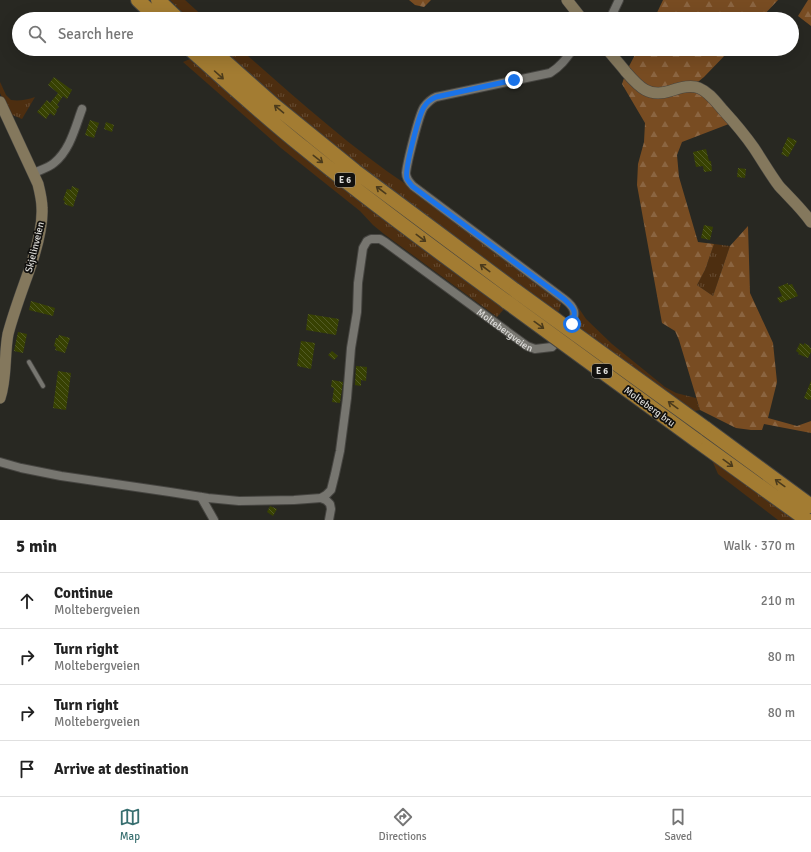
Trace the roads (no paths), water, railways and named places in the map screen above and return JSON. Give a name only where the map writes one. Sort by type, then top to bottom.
[{"type":"highway","points":[[138,0],[151,12]]},
{"type":"highway","points":[[158,0],[171,12]]},
{"type":"highway","name":"Molteberg bru","points":[[198,56],[304,148],[386,213],[807,520]]},
{"type":"highway","name":"Molteberg bru","points":[[219,56],[275,106],[397,203],[811,506]]},
{"type":"main road","points":[[567,0],[576,12]]},
{"type":"main road","points":[[613,56],[640,88],[648,92],[665,93],[683,87],[692,86],[707,92],[734,122],[754,148],[779,186],[811,222]]},
{"type":"main road","name":"Skjelinveien","points":[[0,102],[34,173],[38,184],[43,210],[35,251],[8,334],[4,379],[0,398]]},
{"type":"street","points":[[613,12],[619,0]]},
{"type":"street","name":"Moltebergveien","points":[[331,490],[340,451],[347,398],[351,348],[357,312],[358,283],[363,248],[367,241],[371,239],[380,239],[527,346],[535,349],[552,347],[572,324],[575,317],[574,310],[564,299],[412,186],[407,179],[406,172],[423,108],[430,100],[436,97],[550,73],[556,70],[568,56]]},
{"type":"street","points":[[34,173],[54,163],[65,150],[71,140],[82,109]]},
{"type":"street","points":[[0,462],[61,476],[200,497],[239,501],[321,498],[331,490]]},
{"type":"street","points":[[329,520],[331,509],[331,490]]},
{"type":"street","points":[[200,497],[214,520]]},
{"type":"street","points":[[321,498],[330,504]]},
{"type":"lane","points":[[30,362],[43,386]]}]
